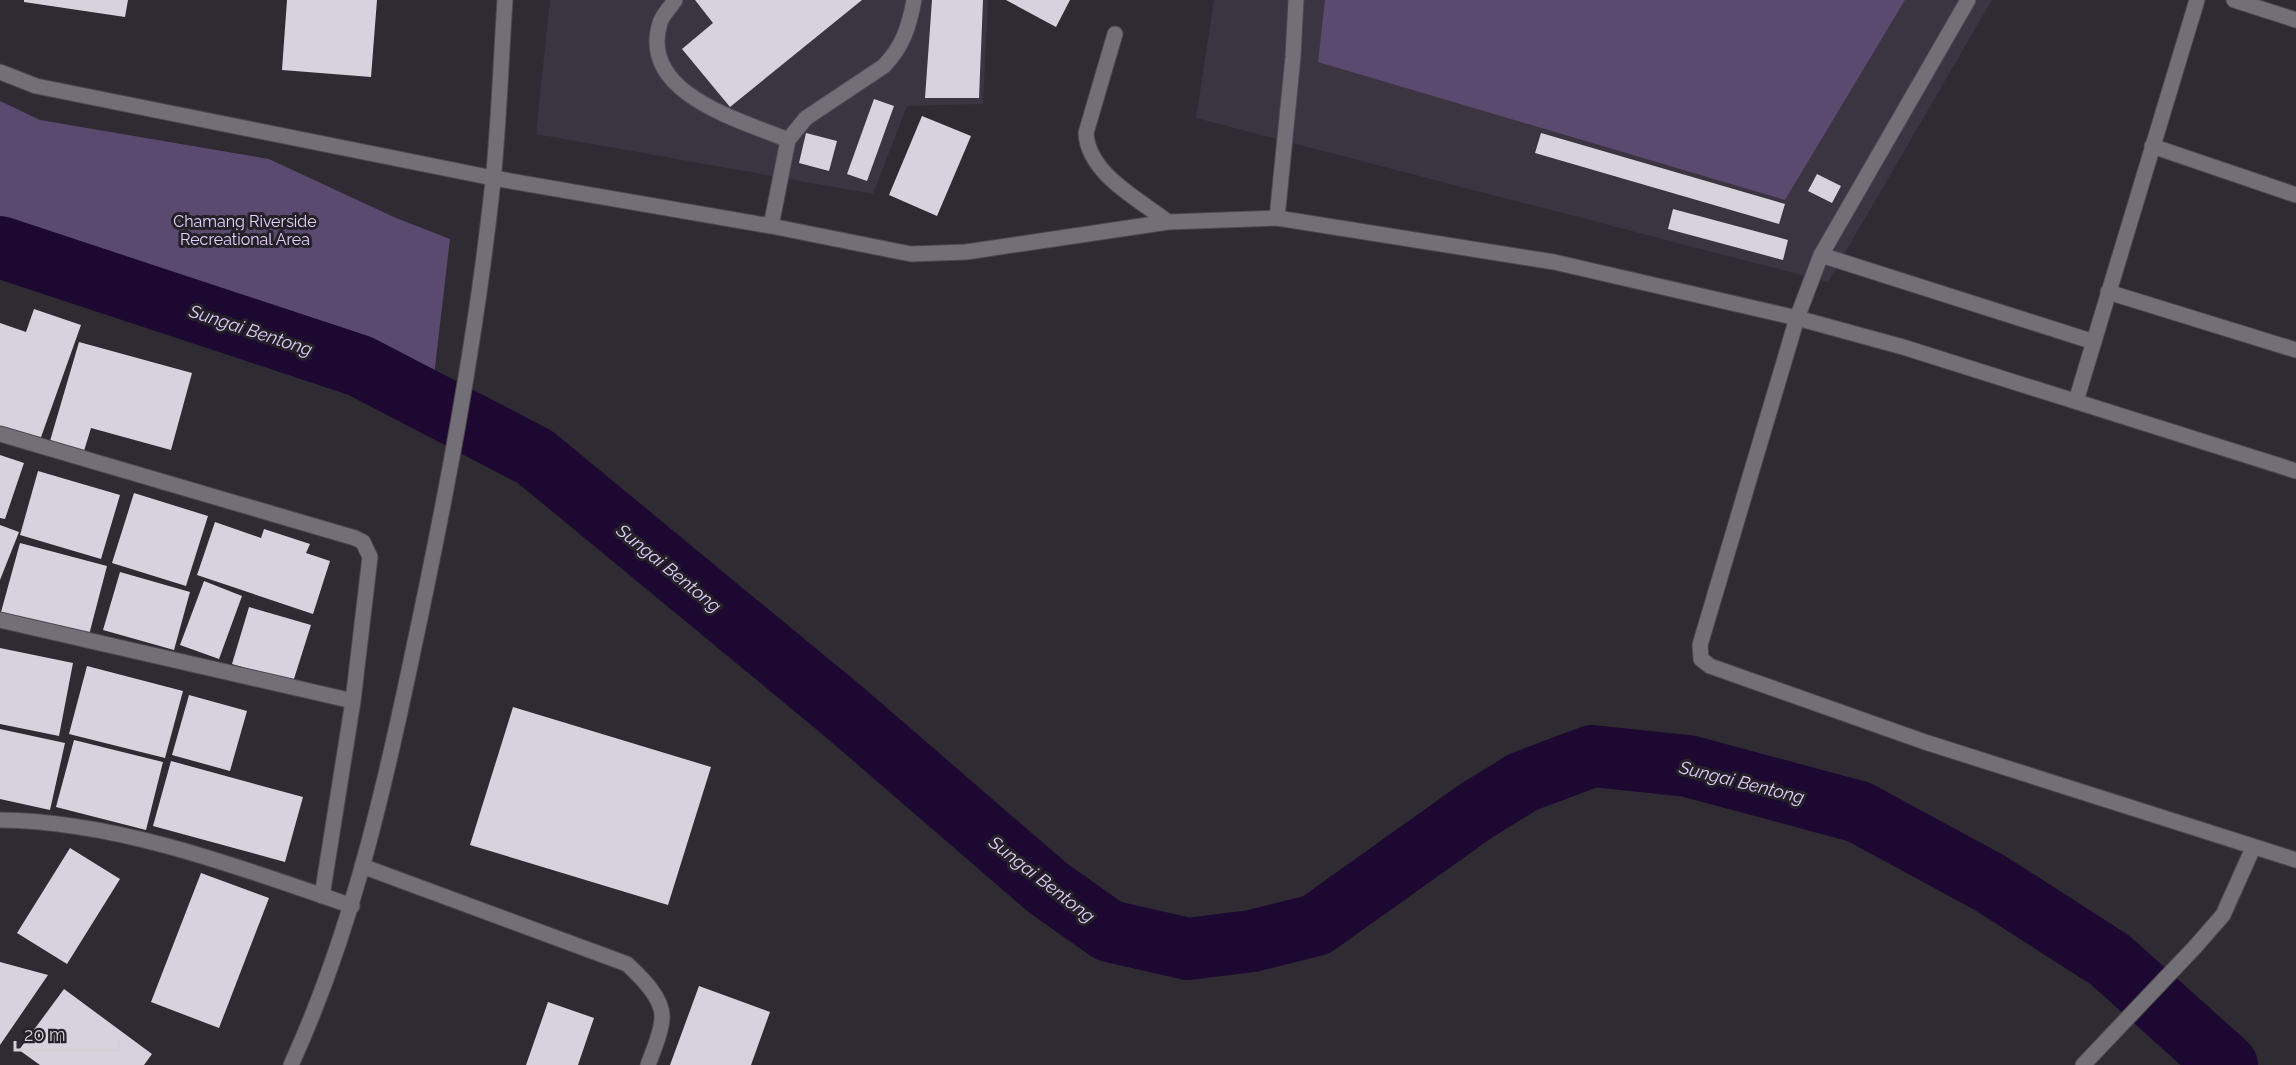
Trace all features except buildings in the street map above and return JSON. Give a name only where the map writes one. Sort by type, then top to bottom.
[{"type":"street","points":[[291,1065],[316,1011],[352,906],[384,789],[439,532],[477,309],[493,178],[505,0]]},
{"type":"street","points":[[675,0],[660,22],[660,58],[667,75],[698,101],[788,140]]},
{"type":"street","points":[[771,226],[788,140],[806,118],[884,66],[894,56],[909,27],[914,0]]},
{"type":"street","points":[[1277,218],[1293,57],[1296,0]]},
{"type":"street","points":[[1968,0],[1821,255],[1797,318],[1700,645],[1701,659],[1710,666],[1924,742],[2296,860]]},
{"type":"street","points":[[2076,400],[2197,0]]},
{"type":"street","points":[[2234,0],[2296,20]]},
{"type":"street","points":[[1115,34],[1086,133],[1086,145],[1108,177],[1168,222]]},
{"type":"street","points":[[0,72],[36,86],[493,178],[771,226],[865,247],[912,254],[939,254],[1168,222],[1277,218],[1554,262],[1797,318],[1903,347],[2296,471]]},
{"type":"street","points":[[2152,146],[2296,195]]},
{"type":"street","points":[[1821,255],[2094,342]]},
{"type":"street","points":[[2108,292],[2296,350]]},
{"type":"street","points":[[0,434],[363,542],[369,557],[353,701],[322,896]]},
{"type":"street","points":[[0,620],[353,701]]},
{"type":"street","points":[[0,820],[52,822],[154,843],[352,906]]},
{"type":"street","points":[[2083,1065],[2223,915],[2253,848]]},
{"type":"street","points":[[362,866],[627,964],[652,991],[659,1003],[663,1018],[648,1065]]},
{"type":"shaded area","points":[[550,0],[988,0],[983,104],[907,106],[873,194],[536,134]]},
{"type":"shaded area","points":[[1214,0],[1992,0],[1828,282],[1196,118]]},
{"type":"green space","points":[[1325,0],[1905,0],[1785,200],[1318,62]]},
{"type":"green space","name":"Chamang Riverside Recreational Area","points":[[0,101],[40,120],[269,159],[396,218],[450,239],[434,376],[0,224]]},
{"type":"waterway","name":"Sungai Bentong","points":[[0,247],[360,366],[535,457],[843,711],[1048,888],[1109,931],[1188,949],[1252,941],[1316,925],[1476,811],[1523,782],[1592,756],[1688,766],[1859,812],[1990,883],[2110,960],[2227,1065]]}]
